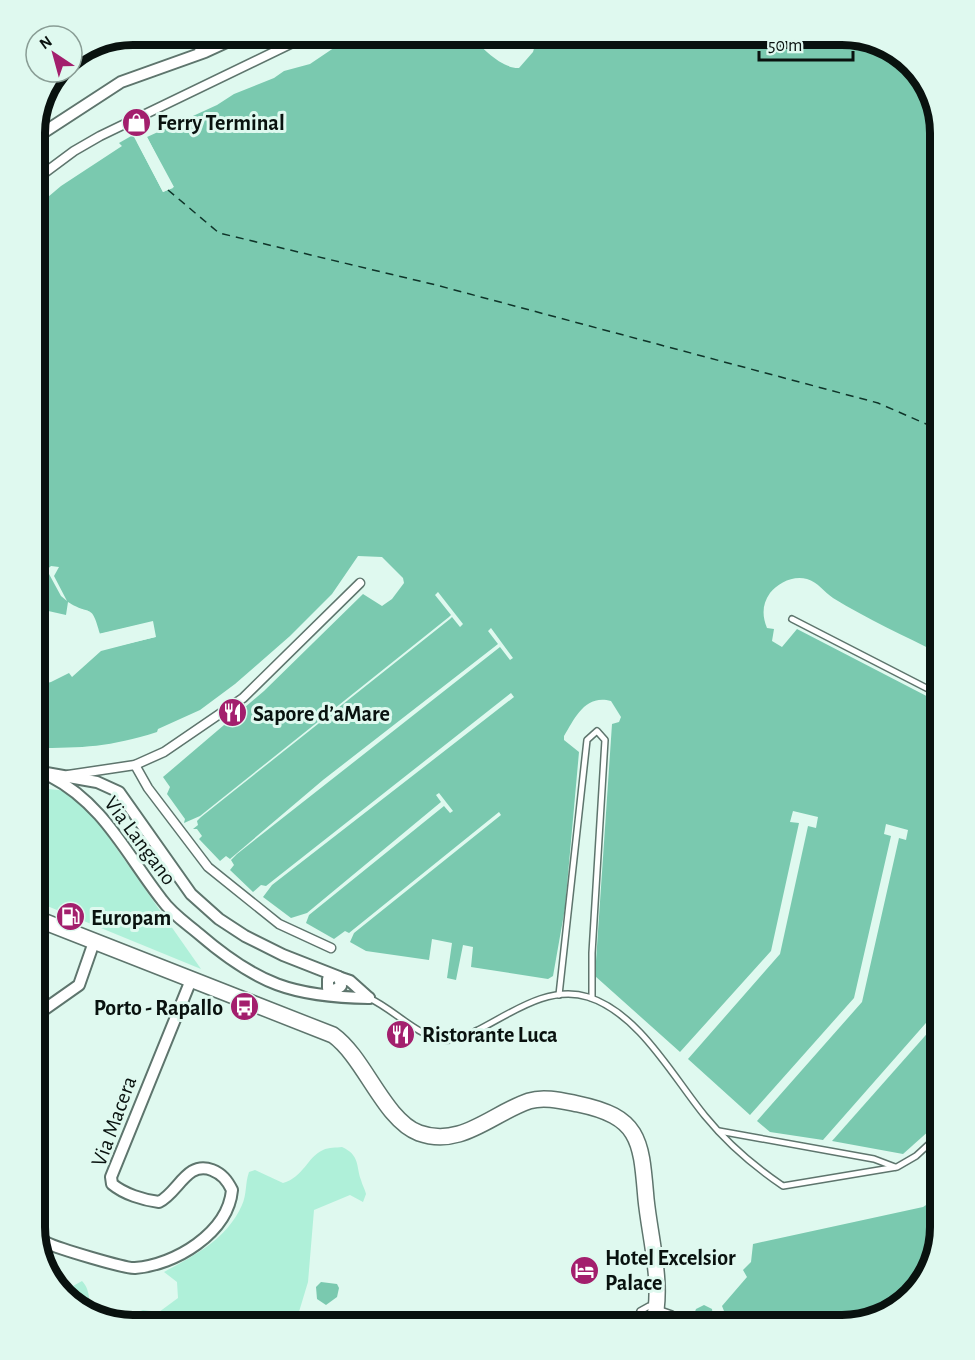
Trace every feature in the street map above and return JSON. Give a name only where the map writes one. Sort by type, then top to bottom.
[{"type":"main road","points":[[45,922],[333,1035],[346,1044],[379,1094],[416,1132],[436,1138],[451,1137],[478,1127],[530,1101],[553,1100],[577,1104],[601,1109],[621,1118],[633,1132],[642,1156],[657,1307],[655,1315]]},
{"type":"street","points":[[198,45],[201,53]]},
{"type":"street","points":[[45,131],[121,82],[218,45]]},
{"type":"street","points":[[45,173],[74,151],[111,130],[286,45]]},
{"type":"street","points":[[68,775],[135,765],[164,752],[243,698],[360,583]]},
{"type":"street","points":[[135,765],[148,788],[208,867],[279,924],[331,948]]},
{"type":"street","name":"Via Langano","points":[[45,774],[68,775],[97,782],[119,792],[191,894],[219,919],[245,936],[334,980],[350,981],[369,998]]},
{"type":"street","name":"Via Langano","points":[[45,777],[71,787],[98,810],[163,902],[223,955],[259,977],[302,993],[369,998]]},
{"type":"street","points":[[45,1008],[79,985],[94,942]]},
{"type":"street","name":"Via Macera","points":[[46,1240],[54,1245],[132,1269],[194,1248],[207,1238],[225,1213],[232,1190],[226,1179],[209,1169],[194,1170],[186,1175],[173,1193],[159,1202],[118,1189],[112,1184],[111,1177],[191,980]]},
{"type":"street","points":[[330,996],[334,980]]},
{"type":"lane","points":[[792,619],[930,690]]},
{"type":"lane","points":[[559,995],[587,740],[597,731],[605,740],[592,998]]},
{"type":"lane","points":[[369,998],[396,1012],[424,1035],[447,1041],[469,1034],[541,997],[575,993],[592,998],[614,1010],[646,1040],[719,1131],[783,1186],[897,1167],[916,1156],[930,1143]]},
{"type":"lane","points":[[719,1131],[874,1159],[897,1167]]},
{"type":"lane","points":[[638,1315],[640,1311],[649,1306],[657,1307],[672,1315]]},
{"type":"shaded area","points":[[338,45],[479,45],[499,61],[519,68],[533,52],[535,45],[847,45],[870,50],[891,60],[904,71],[918,89],[927,111],[930,134],[930,649],[846,606],[807,579],[791,579],[777,586],[767,597],[764,610],[767,628],[774,629],[772,641],[782,647],[797,629],[930,698],[930,1018],[823,1140],[770,1132],[757,1121],[862,1002],[899,838],[906,840],[908,830],[886,824],[884,834],[891,836],[854,998],[750,1115],[688,1059],[780,954],[808,826],[816,828],[818,817],[793,811],[790,822],[799,823],[771,951],[680,1052],[595,976],[612,724],[619,722],[621,717],[611,701],[594,701],[588,704],[577,715],[564,736],[564,740],[579,752],[565,908],[553,976],[548,979],[471,967],[473,947],[463,945],[456,980],[447,978],[452,943],[432,939],[429,960],[366,951],[350,942],[354,933],[501,815],[499,812],[349,933],[345,931],[334,939],[306,923],[309,915],[444,806],[450,813],[453,811],[439,793],[436,795],[441,802],[307,913],[291,918],[263,897],[272,885],[514,697],[511,693],[266,886],[261,885],[253,892],[230,870],[234,865],[231,860],[237,854],[500,647],[510,660],[513,658],[491,628],[488,631],[498,644],[323,780],[230,859],[226,856],[220,861],[199,839],[202,836],[197,829],[193,829],[198,825],[197,821],[201,817],[452,617],[460,627],[463,624],[438,592],[435,595],[451,615],[449,617],[200,816],[184,823],[185,819],[167,794],[170,787],[163,777],[264,691],[363,594],[382,606],[392,599],[404,583],[403,578],[382,557],[358,556],[332,594],[290,636],[235,684],[200,710],[158,729],[157,732],[125,741],[82,747],[45,748],[45,684],[69,673],[72,677],[101,651],[155,637],[152,622],[100,634],[94,617],[89,611],[68,602],[66,615],[45,610],[45,577],[49,574],[61,596],[67,601],[54,576],[59,567],[51,566],[45,571],[45,200],[61,186],[122,146],[119,143],[133,135],[163,192],[173,188],[147,137],[217,105],[234,94],[274,78],[284,71],[310,64]]},
{"type":"shaded area","points":[[45,789],[77,792],[201,969],[45,905]]},
{"type":"shaded area","points":[[930,1030],[930,1130],[903,1154],[832,1141]]},
{"type":"shaded area","points":[[342,1147],[355,1157],[366,1194],[363,1202],[350,1195],[314,1210],[308,1282],[298,1315],[130,1315],[143,1310],[159,1312],[178,1298],[177,1282],[164,1272],[209,1245],[228,1227],[242,1205],[249,1172],[255,1170],[283,1183],[296,1176],[313,1157],[328,1148]]},
{"type":"shaded area","points":[[930,1202],[929,1238],[923,1260],[912,1280],[886,1303],[864,1312],[842,1315],[726,1315],[722,1306],[747,1277],[743,1270],[751,1262],[753,1244],[923,1207]]},
{"type":"shaded area","points":[[82,1281],[87,1289],[90,1303],[71,1289]]},
{"type":"shaded area","points":[[321,1282],[337,1284],[339,1288],[337,1297],[326,1305],[317,1299],[316,1287]]},
{"type":"shaded area","points":[[704,1305],[712,1309],[713,1315],[694,1315],[696,1309]]},
{"type":"pier","points":[[147,137],[174,187],[163,192],[137,142],[140,140],[164,188],[169,186],[145,138]]},
{"type":"pier","points":[[153,621],[156,637],[101,650],[152,635],[150,625],[100,637],[98,634]]},
{"type":"ferry route","points":[[168,190],[219,233],[436,285],[878,403],[930,426]]},
{"type":"place","name":"Ferry Terminal","points":[[136,122]]},
{"type":"place","name":"Sapore d’aMare","points":[[232,713]]},
{"type":"place","name":"Europam","points":[[70,917]]},
{"type":"place","name":"Porto - Rapallo","points":[[244,1007]]},
{"type":"place","name":"Ristorante Luca","points":[[401,1034]]},
{"type":"place","name":"Hotel Excelsior Palace","points":[[584,1270]]}]
